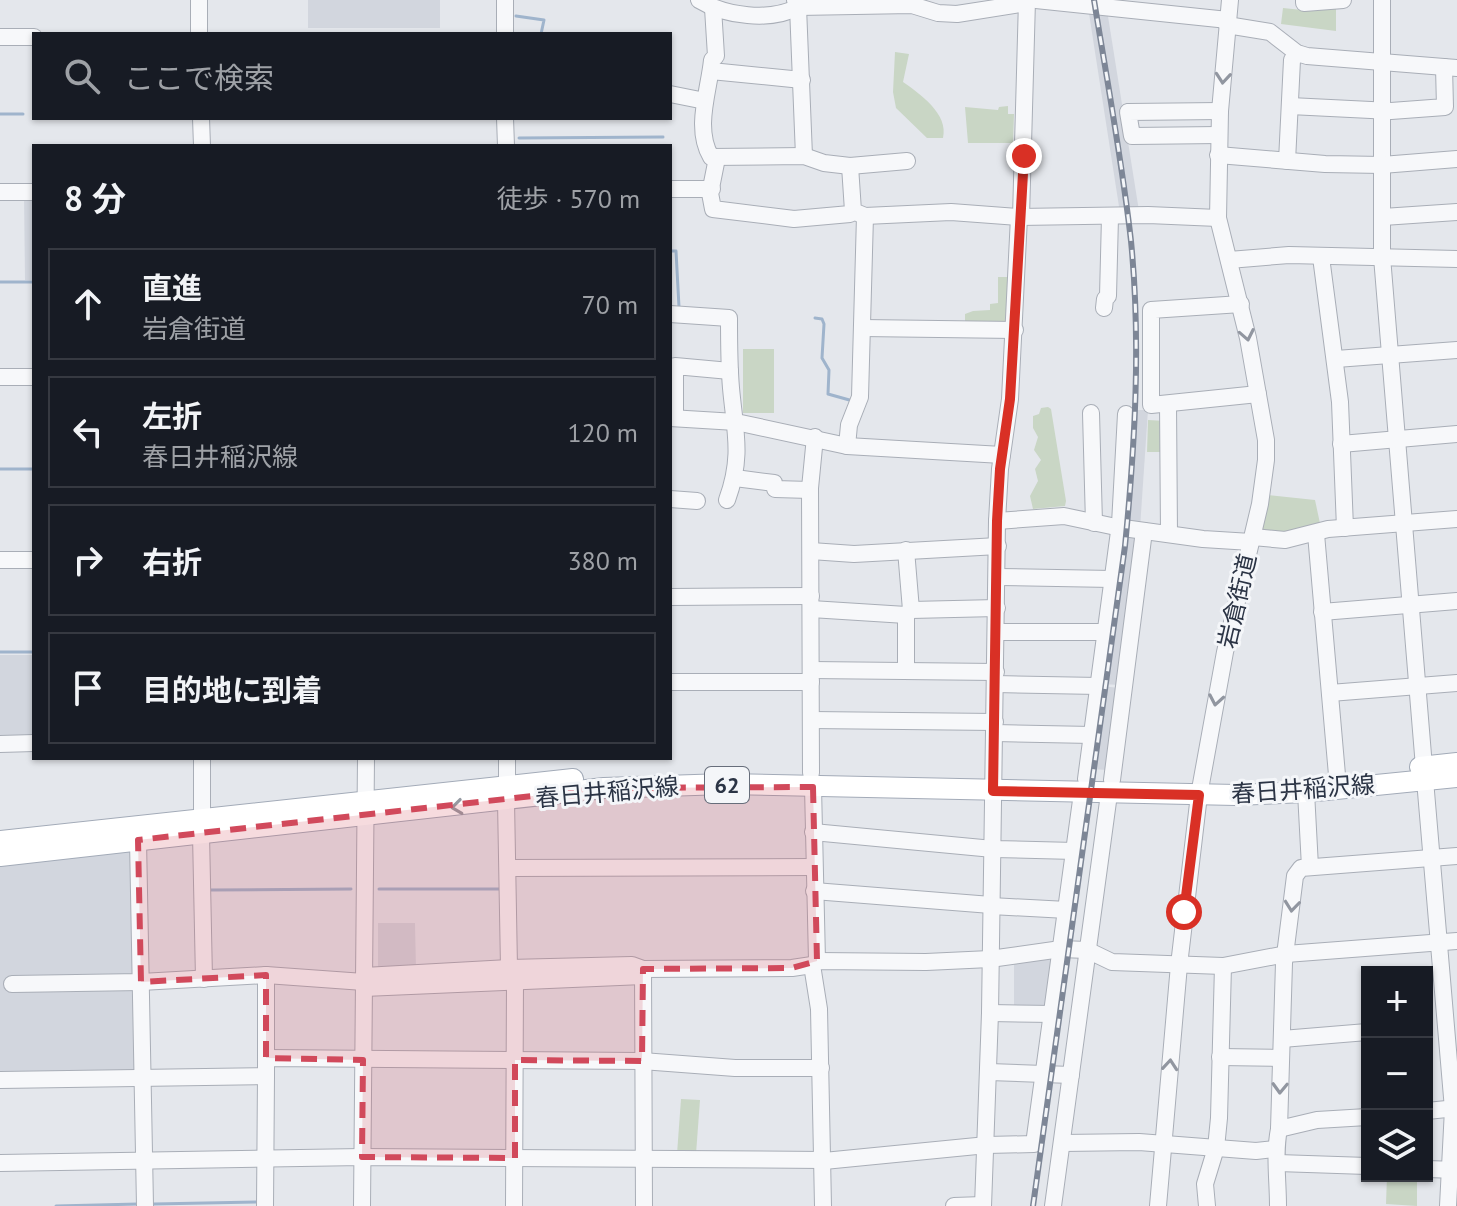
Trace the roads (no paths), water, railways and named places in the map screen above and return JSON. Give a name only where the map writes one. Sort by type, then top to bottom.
[{"type":"main road","name":"春日井稲沢線","points":[[0,841],[202,827],[507,793],[645,786],[812,780],[1306,792],[1424,773],[1457,763]]},
{"type":"main road","name":"春日井稲沢線","points":[[1200,788],[1337,775],[1424,773],[1457,777]]},
{"type":"main road","name":"春日井稲沢線","points":[[0,856],[138,840],[202,827]]},
{"type":"street","points":[[199,0],[199,32]]},
{"type":"street","points":[[505,0],[505,32]]},
{"type":"street","name":"岩倉街道","points":[[1158,1206],[1179,965],[1200,788],[1266,460],[1258,394],[1241,304],[1218,218],[1220,111],[1230,0]]},
{"type":"street","points":[[1304,0],[1304,3],[1343,0]]},
{"type":"street","points":[[1382,0],[1382,257],[1438,942],[1451,1025],[1455,1108],[1453,1170],[1448,1206]]},
{"type":"street","points":[[954,1206],[983,1206],[987,1145],[997,521],[1015,330],[1030,1]]},
{"type":"street","points":[[796,4],[912,5],[938,13],[957,14],[987,5],[1030,1],[1138,5],[1270,32],[1297,53],[1450,68],[1445,107],[1382,110],[1290,106]]},
{"type":"street","points":[[796,4],[790,12],[769,15],[740,7],[706,4],[716,56],[712,60],[705,101],[703,144],[711,157],[804,156],[824,163],[850,166],[907,161]]},
{"type":"street","points":[[796,4],[804,156]]},
{"type":"street","points":[[0,37],[32,37]]},
{"type":"street","points":[[1287,161],[1292,60],[1297,53]]},
{"type":"street","points":[[711,71],[802,80]]},
{"type":"street","points":[[672,94],[705,101]]},
{"type":"street","points":[[1219,135],[1132,136],[1128,112],[1220,111]]},
{"type":"street","points":[[201,120],[202,144]]},
{"type":"street","points":[[505,120],[506,144]]},
{"type":"street","points":[[1218,155],[1382,165],[1457,159]]},
{"type":"street","points":[[717,158],[712,189],[713,209],[735,214],[812,219],[850,214],[951,212],[1020,217],[1148,215],[1218,218]]},
{"type":"street","points":[[847,446],[849,425],[860,397],[862,328],[859,214],[850,166]]},
{"type":"street","points":[[672,189],[712,189]]},
{"type":"street","points":[[0,192],[32,192]]},
{"type":"street","points":[[1383,217],[1457,212]]},
{"type":"street","points":[[1104,308],[1108,296],[1110,217]]},
{"type":"street","points":[[1229,260],[1289,255],[1457,259]]},
{"type":"street","points":[[1321,257],[1336,359],[1345,528]]},
{"type":"street","points":[[1241,304],[1151,310],[1151,405],[1258,394]]},
{"type":"street","points":[[672,314],[729,318],[730,371],[736,422],[735,478],[727,500]]},
{"type":"street","points":[[862,328],[1015,330]]},
{"type":"street","points":[[1336,359],[1457,350]]},
{"type":"street","points":[[730,371],[675,366],[672,418],[736,422],[847,446],[1002,455]]},
{"type":"street","points":[[0,377],[32,377]]},
{"type":"street","points":[[1168,404],[1169,534]]},
{"type":"street","points":[[1091,413],[1094,523]]},
{"type":"street","points":[[0,1163],[362,1157],[824,1161],[987,1145],[1034,1144],[1119,528],[1126,414]]},
{"type":"street","points":[[1341,444],[1457,434]]},
{"type":"street","points":[[815,437],[810,490],[811,720],[823,1206]]},
{"type":"street","points":[[735,478],[774,483],[775,489],[810,490]]},
{"type":"street","points":[[672,499],[697,501]]},
{"type":"street","points":[[997,521],[1064,516],[1119,528],[1169,534],[1285,540],[1328,529],[1457,519]]},
{"type":"street","points":[[1053,1206],[1144,531]]},
{"type":"street","points":[[1316,534],[1337,775]]},
{"type":"street","points":[[811,551],[834,554],[998,546]]},
{"type":"street","points":[[906,550],[906,670]]},
{"type":"street","points":[[0,560],[32,560]]},
{"type":"street","points":[[998,577],[1112,579]]},
{"type":"street","points":[[672,597],[811,602],[908,613],[997,608]]},
{"type":"street","points":[[1322,612],[1457,601]]},
{"type":"street","points":[[997,632],[1105,632]]},
{"type":"street","points":[[672,682],[906,670],[1099,686]]},
{"type":"street","points":[[1330,693],[1457,683]]},
{"type":"street","points":[[811,720],[1092,735]]},
{"type":"street","points":[[0,744],[32,743]]},
{"type":"street","points":[[202,760],[204,979]]},
{"type":"street","points":[[362,1206],[366,760]]},
{"type":"street","points":[[507,760],[515,1060],[514,1206]]},
{"type":"street","points":[[1306,792],[1310,867]]},
{"type":"street","points":[[813,832],[993,849],[1075,851]]},
{"type":"street","points":[[138,840],[145,1206]]},
{"type":"street","points":[[1278,1206],[1276,1156],[1286,954],[1295,876],[1301,868],[1457,856]]},
{"type":"street","points":[[508,868],[814,867]]},
{"type":"street","points":[[814,891],[1067,910]]},
{"type":"street","points":[[6,984],[141,982],[266,975],[364,982],[512,974],[755,969],[815,963],[990,959],[1061,949],[1087,950],[1112,962],[1183,967],[1223,966],[1286,954],[1457,941]]},
{"type":"street","points":[[1207,1206],[1205,1184],[1216,1148],[1219,1118],[1223,966]]},
{"type":"street","points":[[643,972],[644,1206]]},
{"type":"street","points":[[265,1206],[266,975]]},
{"type":"street","points":[[990,1013],[1053,1014]]},
{"type":"street","points":[[1282,1039],[1361,1032]]},
{"type":"street","points":[[1220,1057],[1281,1058]]},
{"type":"street","points":[[0,1080],[142,1078],[363,1060],[642,1061],[735,1068],[821,1068]]},
{"type":"street","points":[[989,1072],[1071,1075]]},
{"type":"street","points":[[1433,1110],[1455,1108]]},
{"type":"street","points":[[1279,1129],[1317,1120],[1361,1117]]},
{"type":"street","points":[[1062,1143],[1163,1143],[1256,1151],[1361,1165]]},
{"type":"street","points":[[1433,1169],[1453,1170]]},
{"type":"waterway","points":[[516,16],[544,20],[541,32]]},
{"type":"waterway","points":[[0,114],[23,114]]},
{"type":"waterway","points":[[519,138],[663,137]]},
{"type":"waterway","points":[[672,251],[676,251],[679,307]]},
{"type":"waterway","points":[[0,282],[32,282]]},
{"type":"waterway","points":[[815,318],[822,319],[824,324],[822,358],[829,370],[828,394],[853,401]]},
{"type":"waterway","points":[[0,469],[32,469]]},
{"type":"waterway","points":[[0,652],[32,652]]},
{"type":"waterway","points":[[211,890],[351,889]]},
{"type":"waterway","points":[[379,889],[503,889]]},
{"type":"waterway","points":[[154,1204],[260,1202]]},
{"type":"waterway","points":[[56,1206],[138,1204]]},
{"type":"railway","points":[[1033,1206],[1125,546],[1134,432],[1136,317],[1131,241],[1094,0]]}]
